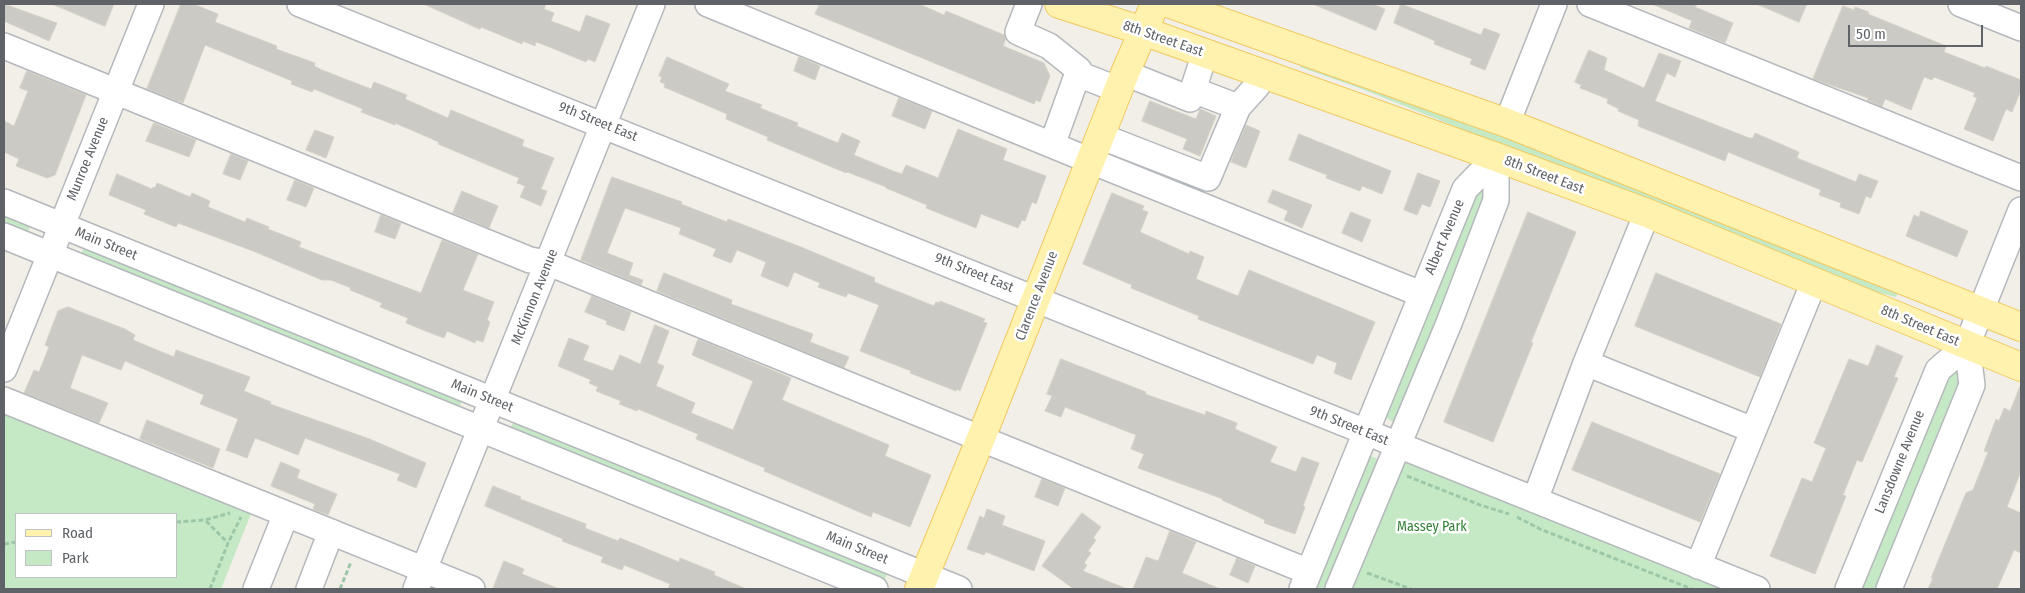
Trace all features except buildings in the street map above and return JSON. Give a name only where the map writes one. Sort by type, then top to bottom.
[{"type":"main road","name":"8th Street East","points":[[1059,4],[1143,31],[1496,156],[1647,213],[2021,367]]},
{"type":"main road","name":"Clarence Avenue","points":[[922,582],[1155,4]]},
{"type":"main road","points":[[1172,4],[1506,123],[2021,327]]},
{"type":"street","name":"Munroe Avenue","points":[[4,369],[150,4]]},
{"type":"street","name":"9th Street East","points":[[300,4],[604,124],[1535,500],[1695,578],[1757,589]]},
{"type":"street","name":"McKinnon Avenue","points":[[420,580],[652,4]]},
{"type":"street","points":[[708,4],[1052,145],[1096,149],[1208,178],[1238,106],[1257,86],[1262,74]]},
{"type":"street","points":[[1029,4],[1018,32],[1049,46],[1080,70],[1052,145]]},
{"type":"street","points":[[1506,123],[1554,4]]},
{"type":"street","points":[[1590,4],[2021,178]]},
{"type":"street","points":[[1961,4],[2021,28]]},
{"type":"street","points":[[4,46],[530,260],[549,263],[981,438],[1306,580]]},
{"type":"street","points":[[1078,74],[1190,98],[1205,53]]},
{"type":"street","points":[[1193,90],[1238,106]]},
{"type":"street","points":[[1096,149],[1421,294]]},
{"type":"street","points":[[1341,588],[1406,448],[1496,200],[1496,156]]},
{"type":"street","name":"Albert Avenue","points":[[1306,580],[1465,189],[1496,156]]},
{"type":"street","name":"Main Street","points":[[4,202],[492,400],[922,582],[959,589]]},
{"type":"street","name":"Lansdowne Avenue","points":[[1889,589],[1972,385],[1967,345],[2021,210]]},
{"type":"street","points":[[1535,500],[1586,363],[1647,213]]},
{"type":"street","points":[[4,236],[875,589]]},
{"type":"street","points":[[1695,578],[1814,282]]},
{"type":"street","name":"Lansdowne Avenue","points":[[1848,589],[1938,370],[1967,345]]},
{"type":"street","points":[[1586,363],[1753,430]]},
{"type":"street","points":[[4,400],[358,543],[420,580],[472,589]]},
{"type":"street","points":[[256,589],[286,514]]},
{"type":"street","points":[[309,589],[331,532]]},
{"type":"path","points":[[1406,448],[1405,474],[1409,478],[1514,516],[1540,529],[1695,578]]},
{"type":"path","points":[[178,522],[205,520],[232,513],[242,514],[210,589]]},
{"type":"path","points":[[205,520],[228,543]]},
{"type":"path","points":[[340,589],[358,543]]},
{"type":"path","points":[[1366,572],[1411,589]]},
{"type":"green space","points":[[1302,63],[1445,110],[1898,293],[1896,297],[1856,287],[1362,89],[1300,67]]},
{"type":"green space","points":[[1483,185],[1489,196],[1395,421],[1391,421],[1383,415],[1474,188]]},
{"type":"green space","points":[[4,213],[30,224],[27,236],[4,229]]},
{"type":"green space","points":[[85,247],[461,399],[461,404],[457,412],[79,257]]},
{"type":"green space","points":[[1948,369],[1965,375],[1880,589],[1856,589]]},
{"type":"green space","points":[[4,400],[256,501],[221,589],[4,589]]},
{"type":"green space","points":[[514,421],[889,569],[882,587],[509,431]]},
{"type":"green space","name":"Massey Park","points":[[1398,446],[1759,589],[1345,589]]},
{"type":"green space","points":[[1369,456],[1376,458],[1379,463],[1329,589],[1312,589]]}]
